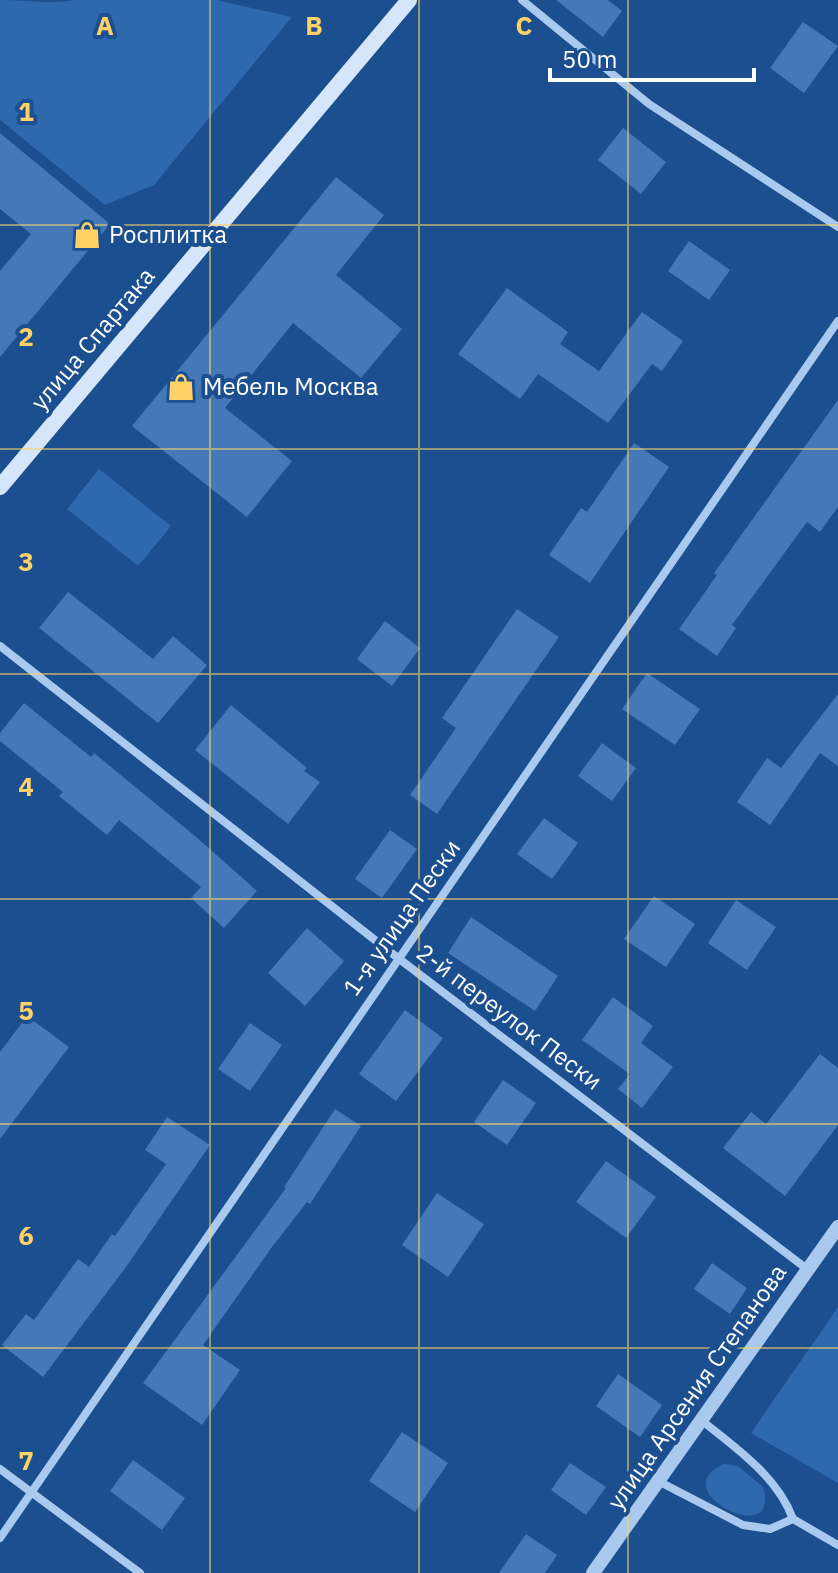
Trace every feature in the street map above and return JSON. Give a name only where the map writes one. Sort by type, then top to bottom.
[{"type":"main road","name":"улица Спартака","points":[[0,487],[409,0]]},
{"type":"street","points":[[522,0],[649,104],[838,227]]},
{"type":"street","name":"1-я улица Пески","points":[[0,1538],[838,321]]},
{"type":"street","name":"2-й переулок Пески","points":[[0,646],[398,958],[807,1269]]},
{"type":"street","name":"улица Арсения Степанова","points":[[593,1573],[838,1227]]},
{"type":"street","points":[[701,1420],[745,1455],[771,1481],[787,1503],[793,1519],[838,1545]]},
{"type":"street","points":[[0,1469],[140,1573]]},
{"type":"street","points":[[658,1481],[743,1525],[770,1529],[793,1519]]},
{"type":"shaded area","points":[[0,0],[216,0],[292,17],[154,185],[105,205],[0,120]]},
{"type":"shaded area","points":[[99,469],[171,526],[138,566],[67,509]]},
{"type":"shaded area","points":[[838,1307],[838,1483],[751,1433]]},
{"type":"shaded area","points":[[724,1464],[738,1466],[763,1487],[764,1505],[756,1514],[743,1515],[727,1510],[714,1500],[706,1488],[708,1475]]},
{"type":"building","points":[[556,0],[608,0],[622,11],[603,37]]},
{"type":"building","points":[[803,22],[838,46],[804,93],[770,68]]},
{"type":"building","points":[[623,128],[666,162],[641,194],[598,160]]},
{"type":"building","points":[[0,133],[110,224],[0,357],[0,271],[31,234],[0,209]]},
{"type":"building","points":[[336,177],[384,215],[336,275],[402,329],[361,378],[293,323],[225,408],[292,461],[247,517],[132,426]]},
{"type":"building","points":[[689,241],[730,270],[709,300],[668,271]]},
{"type":"building","points":[[507,288],[568,332],[560,344],[599,371],[642,312],[683,341],[662,371],[652,364],[608,423],[538,374],[520,399],[458,354]]},
{"type":"building","points":[[838,400],[838,507],[820,532],[807,522],[732,625],[736,628],[717,656],[679,629],[717,575],[714,573]]},
{"type":"building","points":[[634,443],[669,467],[590,583],[549,555],[581,508],[587,512]]},
{"type":"building","points":[[68,592],[153,659],[173,636],[207,665],[158,723],[39,628]]},
{"type":"building","points":[[517,609],[559,637],[437,814],[410,795],[456,728],[442,718]]},
{"type":"building","points":[[385,621],[420,648],[392,686],[357,659]]},
{"type":"building","points":[[647,673],[700,709],[675,745],[622,709]]},
{"type":"building","points":[[838,694],[838,766],[820,753],[770,825],[737,802],[767,758],[781,768]]},
{"type":"building","points":[[24,703],[91,757],[94,753],[257,891],[224,928],[191,898],[201,887],[119,820],[107,835],[59,796],[63,792],[0,741],[0,733]]},
{"type":"building","points":[[231,705],[320,782],[288,824],[195,750]]},
{"type":"building","points":[[602,743],[636,768],[612,801],[578,776]]},
{"type":"building","points":[[544,818],[578,843],[552,879],[517,854]]},
{"type":"building","points":[[390,830],[417,849],[382,898],[355,879]]},
{"type":"building","points":[[654,896],[695,924],[666,967],[624,939]]},
{"type":"building","points":[[736,900],[776,927],[747,970],[708,943]]},
{"type":"building","points":[[471,917],[558,976],[535,1011],[448,953]]},
{"type":"building","points":[[307,928],[344,961],[305,1006],[268,973]]},
{"type":"building","points":[[613,997],[653,1026],[641,1043],[673,1067],[642,1108],[618,1089],[630,1074],[582,1040]]},
{"type":"building","points":[[405,1010],[443,1038],[396,1101],[359,1074]]},
{"type":"building","points":[[27,1016],[69,1047],[0,1139],[0,1052]]},
{"type":"building","points":[[250,1023],[282,1045],[250,1091],[218,1069]]},
{"type":"building","points":[[820,1054],[838,1068],[838,1125],[785,1196],[723,1148],[751,1112],[766,1124]]},
{"type":"building","points":[[503,1080],[536,1103],[507,1145],[474,1122]]},
{"type":"building","points":[[335,1109],[361,1126],[310,1204],[307,1202],[272,1247],[203,1345],[240,1370],[202,1425],[143,1383],[286,1188]]},
{"type":"building","points":[[167,1117],[210,1145],[126,1267],[43,1377],[2,1345],[26,1314],[34,1320],[78,1259],[89,1267],[112,1234],[115,1236],[166,1164],[145,1150]]},
{"type":"building","points":[[606,1161],[656,1197],[626,1238],[576,1202]]},
{"type":"building","points":[[437,1193],[484,1224],[448,1277],[402,1245]]},
{"type":"building","points":[[712,1263],[747,1288],[730,1314],[694,1289]]},
{"type":"building","points":[[618,1374],[662,1405],[640,1437],[596,1406]]},
{"type":"building","points":[[402,1432],[448,1463],[415,1512],[369,1481]]},
{"type":"building","points":[[133,1460],[185,1498],[162,1530],[110,1491]]},
{"type":"building","points":[[570,1463],[606,1487],[586,1515],[551,1490]]},
{"type":"building","points":[[526,1534],[557,1555],[545,1573],[499,1573]]},
{"type":"place","name":"Росплитка","points":[[87,235]]},
{"type":"place","name":"Мебель Москва","points":[[181,387]]}]
